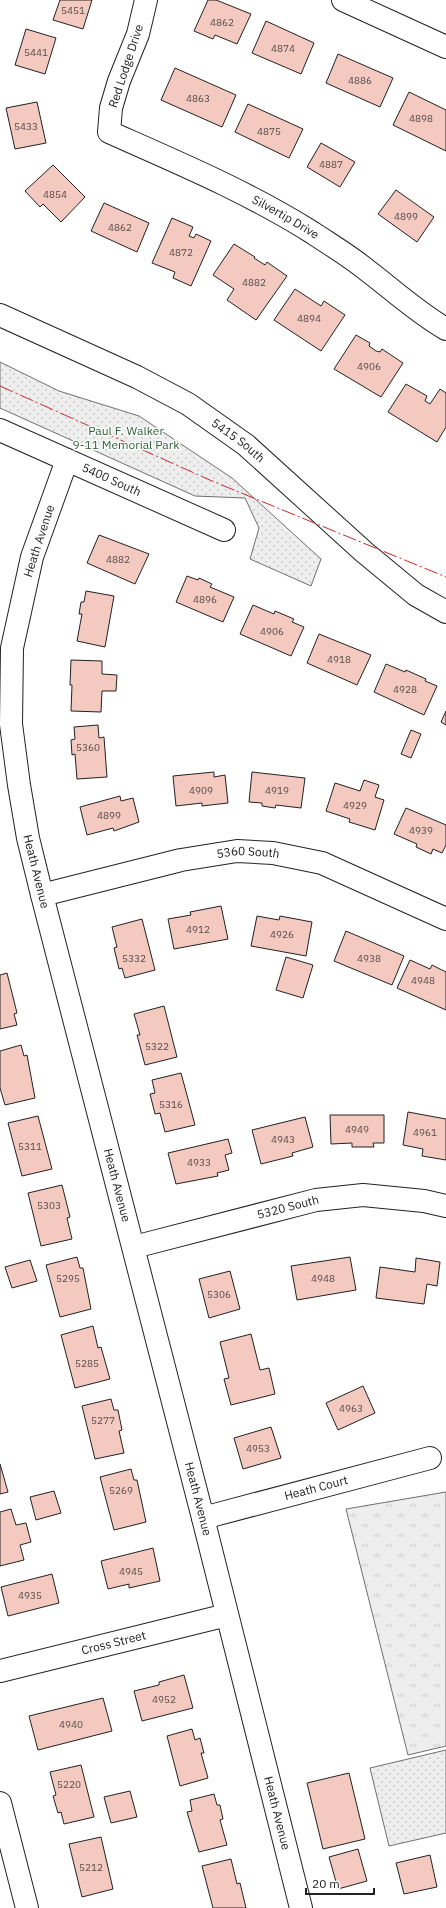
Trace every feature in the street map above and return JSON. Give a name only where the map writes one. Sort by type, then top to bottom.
[{"type":"street","name":"Red Lodge Drive","points":[[109,132],[111,108],[119,81],[138,34],[146,0]]},
{"type":"street","points":[[343,0],[446,46]]},
{"type":"street","name":"Silvertip Drive","points":[[109,132],[225,184],[267,205],[314,233],[366,269],[406,301],[446,329]]},
{"type":"street","name":"5415 South","points":[[0,315],[137,376],[188,404],[246,445],[364,552],[416,595],[446,612]]},
{"type":"street","name":"5400 South","points":[[0,430],[224,530]]},
{"type":"street","name":"Heath Avenue","points":[[67,460],[32,557],[12,648],[11,724],[18,784],[28,838],[42,895],[134,1247],[301,1908]]},
{"type":"street","name":"5360 South","points":[[42,895],[181,860],[237,851],[273,853],[322,863],[446,919]]},
{"type":"street","name":"5320 South","points":[[134,1247],[316,1200],[363,1196],[424,1201],[446,1206]]},
{"type":"street","name":"Heath Court","points":[[203,1518],[430,1458]]},
{"type":"street","name":"Cross Street","points":[[0,1671],[227,1615]]},
{"type":"street","points":[[0,1803],[27,1908]]},
{"type":"green space","name":"Paul F. Walker 9-11 Memorial Park","points":[[0,362],[59,391],[139,416],[232,478],[321,559],[311,586],[250,559],[259,528],[245,498],[195,496],[0,408]]},
{"type":"green space","points":[[446,1492],[446,1746],[408,1755],[346,1509]]},
{"type":"green space","points":[[446,1750],[446,1833],[389,1846],[370,1768]]},
{"type":"building","points":[[60,0],[92,0],[83,29],[53,20]]},
{"type":"building","points":[[208,0],[216,0],[251,14],[237,44],[215,35],[213,39],[194,31]]},
{"type":"building","points":[[266,21],[314,43],[301,74],[252,53]]},
{"type":"building","points":[[26,29],[56,38],[45,74],[15,65]]},
{"type":"building","points":[[338,54],[393,78],[380,107],[326,83]]},
{"type":"building","points":[[175,68],[236,95],[222,127],[161,100]]},
{"type":"building","points":[[409,92],[446,110],[446,151],[393,125]]},
{"type":"building","points":[[37,102],[46,143],[15,149],[6,108]]},
{"type":"building","points":[[248,104],[303,129],[289,158],[235,132]]},
{"type":"building","points":[[321,143],[355,162],[340,187],[307,167]]},
{"type":"building","points":[[53,165],[85,197],[61,222],[43,204],[40,207],[25,191]]},
{"type":"building","points":[[396,190],[434,217],[417,242],[378,214]]},
{"type":"building","points":[[104,203],[149,223],[137,252],[91,231]]},
{"type":"building","points":[[172,218],[193,227],[189,236],[194,238],[196,234],[211,241],[191,286],[173,278],[175,272],[152,263]]},
{"type":"building","points":[[234,244],[265,265],[267,262],[287,276],[256,320],[227,300],[234,289],[213,275]]},
{"type":"building","points":[[295,289],[321,306],[324,301],[345,315],[321,351],[274,320]]},
{"type":"building","points":[[356,335],[370,343],[369,346],[376,351],[380,352],[382,349],[403,363],[381,397],[334,369]]},
{"type":"building","points":[[406,384],[427,396],[425,401],[430,404],[440,389],[446,393],[446,427],[437,442],[388,412]]},
{"type":"building","points":[[99,535],[149,554],[135,584],[87,563]]},
{"type":"building","points":[[187,576],[198,580],[199,578],[212,584],[210,587],[234,597],[223,622],[176,602]]},
{"type":"building","points":[[86,591],[114,596],[105,647],[77,641],[82,614],[79,614],[81,602],[84,602]]},
{"type":"building","points":[[253,605],[274,614],[275,611],[294,619],[292,622],[304,627],[291,656],[240,634]]},
{"type":"building","points":[[319,634],[371,655],[357,685],[307,663]]},
{"type":"building","points":[[71,660],[102,661],[102,674],[117,675],[116,691],[102,691],[101,712],[71,711]]},
{"type":"building","points":[[386,664],[405,672],[406,670],[437,686],[424,715],[374,692]]},
{"type":"building","points":[[446,711],[446,725],[441,722]]},
{"type":"building","points":[[98,725],[99,738],[104,737],[107,777],[77,779],[75,754],[72,755],[71,740],[75,739],[74,727]]},
{"type":"building","points":[[411,730],[421,734],[411,758],[401,754]]},
{"type":"building","points":[[214,772],[214,777],[225,775],[228,803],[202,806],[202,803],[176,806],[173,776]]},
{"type":"building","points":[[252,772],[305,778],[301,808],[276,805],[275,808],[262,806],[262,803],[249,802]]},
{"type":"building","points":[[364,780],[379,785],[375,797],[384,800],[375,830],[349,822],[350,819],[326,811],[335,783],[360,791]]},
{"type":"building","points":[[120,796],[121,801],[133,798],[139,822],[114,831],[113,828],[87,835],[80,807]]},
{"type":"building","points":[[406,808],[446,825],[446,845],[442,853],[433,849],[431,854],[416,847],[417,844],[394,834]]},
{"type":"building","points":[[221,906],[228,939],[174,949],[168,919],[191,915],[190,912]]},
{"type":"building","points":[[257,916],[279,920],[280,916],[312,922],[306,956],[251,946]]},
{"type":"building","points":[[142,919],[155,970],[125,978],[122,968],[119,969],[114,948],[117,947],[112,927]]},
{"type":"building","points":[[346,931],[404,956],[392,985],[334,961]]},
{"type":"building","points":[[286,957],[313,965],[303,998],[276,990]]},
{"type":"building","points":[[410,960],[430,969],[432,965],[446,972],[446,1010],[397,988]]},
{"type":"building","points":[[7,973],[17,1013],[14,1014],[17,1025],[0,1029],[0,975]]},
{"type":"building","points":[[164,1006],[177,1057],[145,1065],[137,1035],[140,1035],[134,1014]]},
{"type":"building","points":[[21,1045],[24,1056],[27,1055],[35,1098],[5,1105],[0,1088],[0,1051]]},
{"type":"building","points":[[181,1073],[195,1125],[165,1132],[160,1113],[155,1114],[150,1094],[155,1093],[152,1080]]},
{"type":"building","points":[[408,1112],[446,1119],[446,1160],[422,1156],[423,1149],[403,1145]]},
{"type":"building","points":[[330,1115],[384,1115],[384,1143],[373,1143],[374,1147],[352,1147],[352,1143],[331,1144]]},
{"type":"building","points":[[38,1116],[52,1169],[22,1176],[8,1123]]},
{"type":"building","points":[[305,1117],[313,1147],[292,1153],[293,1156],[261,1164],[252,1130]]},
{"type":"building","points":[[228,1139],[232,1153],[225,1155],[229,1170],[217,1173],[218,1176],[176,1184],[168,1153]]},
{"type":"building","points":[[62,1185],[70,1217],[67,1218],[72,1239],[41,1246],[28,1193]]},
{"type":"building","points":[[77,1257],[80,1268],[83,1268],[91,1309],[60,1317],[46,1265]]},
{"type":"building","points":[[350,1257],[356,1290],[297,1300],[291,1266]]},
{"type":"building","points":[[416,1258],[440,1262],[437,1286],[427,1284],[424,1304],[376,1298],[380,1267],[415,1272]]},
{"type":"building","points":[[30,1260],[37,1281],[12,1288],[5,1267]]},
{"type":"building","points":[[230,1271],[240,1309],[209,1318],[199,1279]]},
{"type":"building","points":[[93,1326],[98,1348],[101,1347],[110,1379],[75,1388],[61,1335]]},
{"type":"building","points":[[251,1334],[260,1370],[269,1368],[275,1394],[231,1405],[224,1379],[229,1378],[220,1342]]},
{"type":"building","points":[[363,1386],[375,1413],[338,1430],[326,1403]]},
{"type":"building","points":[[111,1399],[114,1410],[118,1410],[122,1430],[119,1431],[124,1453],[95,1459],[82,1406]]},
{"type":"building","points":[[271,1427],[281,1458],[243,1469],[234,1438]]},
{"type":"building","points":[[0,1464],[8,1492],[0,1494]]},
{"type":"building","points":[[131,1469],[134,1480],[137,1480],[146,1522],[114,1530],[100,1477]]},
{"type":"building","points":[[54,1491],[61,1513],[36,1520],[30,1497]]},
{"type":"building","points":[[11,1509],[16,1525],[26,1523],[31,1542],[20,1545],[24,1560],[0,1566],[0,1512]]},
{"type":"building","points":[[153,1548],[160,1581],[129,1588],[129,1584],[108,1589],[101,1561]]},
{"type":"building","points":[[52,1574],[59,1603],[8,1616],[1,1587]]},
{"type":"building","points":[[184,1675],[193,1708],[142,1721],[134,1691],[159,1685],[159,1682]]},
{"type":"building","points":[[103,1698],[112,1731],[38,1750],[29,1716]]},
{"type":"building","points":[[192,1729],[195,1740],[200,1738],[204,1753],[201,1753],[208,1778],[180,1786],[167,1736]]},
{"type":"building","points":[[81,1765],[94,1817],[64,1824],[61,1812],[58,1813],[53,1796],[56,1795],[50,1772]]},
{"type":"building","points":[[349,1773],[365,1839],[323,1849],[307,1783]]},
{"type":"building","points":[[130,1791],[137,1817],[111,1823],[104,1797]]},
{"type":"building","points":[[214,1794],[217,1805],[220,1805],[223,1819],[220,1820],[227,1845],[199,1852],[187,1812],[192,1811],[190,1800]]},
{"type":"building","points":[[101,1837],[113,1889],[82,1897],[69,1844]]},
{"type":"building","points":[[358,1849],[367,1881],[338,1889],[329,1857]]},
{"type":"building","points":[[430,1855],[437,1887],[404,1894],[396,1863]]},
{"type":"building","points":[[231,1859],[237,1884],[240,1883],[246,1908],[213,1908],[202,1866]]},
{"type":"power","points":[[0,386],[212,481],[446,577]]}]
